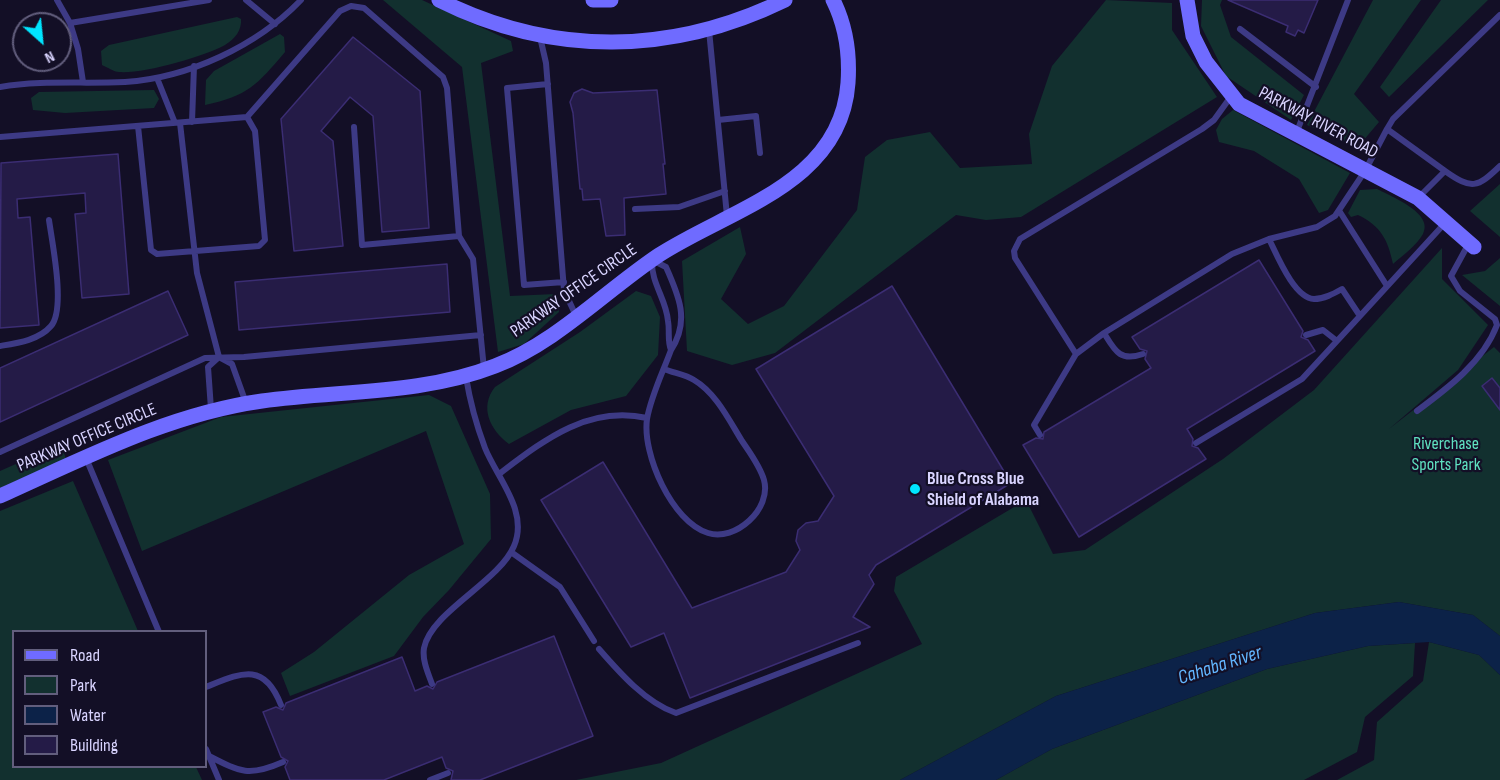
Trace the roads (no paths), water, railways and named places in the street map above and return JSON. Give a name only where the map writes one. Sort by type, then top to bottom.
[{"type":"street","points":[[439,0],[464,12],[540,36],[631,42],[662,40],[709,30],[785,0]]},
{"type":"street","points":[[592,0],[611,0]]},
{"type":"street","name":"PARKWAY OFFICE CIRCLE","points":[[0,496],[140,433],[211,411],[246,403],[435,383],[484,370],[520,354],[652,260],[778,191],[800,176],[821,153],[839,122],[848,89],[849,55],[846,34],[832,0]]},
{"type":"street","name":"PARKWAY RIVER ROAD","points":[[1187,0],[1193,36],[1206,62],[1239,104],[1418,198],[1471,245]]},
{"type":"lane","points":[[72,23],[209,0]]},
{"type":"lane","points":[[246,0],[274,24]]},
{"type":"lane","points":[[0,87],[157,78],[194,66],[245,43],[274,24],[301,0]]},
{"type":"lane","points":[[1296,134],[1348,0]]},
{"type":"lane","points":[[0,137],[247,117],[339,10],[351,6],[364,8],[443,76],[447,88],[459,236],[473,259],[484,370]]},
{"type":"lane","points":[[1040,435],[1034,425],[1076,354],[1104,333],[1232,254],[1269,239],[1317,227],[1340,212],[1393,119],[1500,15]]},
{"type":"lane","points":[[1240,29],[1316,87]]},
{"type":"lane","points":[[72,30],[78,49],[83,82]]},
{"type":"lane","points":[[709,30],[728,217]]},
{"type":"lane","points":[[540,36],[548,84],[564,282],[576,316]]},
{"type":"lane","points":[[192,122],[194,66]]},
{"type":"lane","points":[[157,78],[178,123],[194,251],[219,357],[232,364],[246,403]]},
{"type":"lane","points":[[548,84],[507,87],[524,285],[564,282]]},
{"type":"lane","points":[[1076,354],[1016,258],[1014,251],[1020,239],[1202,129],[1214,120],[1232,95]]},
{"type":"lane","points":[[718,120],[756,116],[760,153]]},
{"type":"lane","points":[[138,126],[152,250],[157,254],[259,246],[265,240],[255,131],[247,117]]},
{"type":"lane","points":[[354,127],[362,245],[459,236]]},
{"type":"lane","points":[[1386,129],[1462,183],[1473,186],[1485,180],[1500,166]]},
{"type":"lane","points":[[1418,198],[1445,171]]},
{"type":"lane","points":[[635,209],[678,207],[725,191]]},
{"type":"lane","points":[[1340,212],[1387,286]]},
{"type":"lane","points":[[0,346],[26,342],[52,326],[59,307],[49,220]]},
{"type":"lane","points":[[1196,443],[1302,379],[1445,222]]},
{"type":"lane","points":[[1269,239],[1283,268],[1302,294],[1311,299],[1318,299],[1342,289],[1360,316]]},
{"type":"lane","points":[[1418,411],[1455,382],[1488,344],[1499,326],[1495,319],[1460,291],[1451,276],[1471,245]]},
{"type":"lane","points":[[664,369],[694,380],[715,399],[753,458],[765,482],[764,502],[746,525],[727,534],[707,533],[682,516],[654,471],[647,440],[647,418],[664,369],[671,350],[678,338],[683,320],[681,305],[666,267],[652,260],[651,275],[662,298],[668,320],[671,350]]},
{"type":"lane","points":[[1306,335],[1323,330],[1337,341]]},
{"type":"lane","points":[[1104,333],[1116,353],[1122,357],[1143,354]]},
{"type":"lane","points":[[0,452],[205,358],[481,335]]},
{"type":"lane","points":[[211,411],[208,367],[219,357]]},
{"type":"lane","points":[[432,684],[424,655],[431,633],[511,552],[518,535],[516,510],[472,411],[466,376]]},
{"type":"lane","points":[[499,474],[552,437],[583,421],[602,415],[628,414],[647,418]]},
{"type":"lane","points":[[85,458],[158,630]]},
{"type":"lane","points":[[511,552],[560,587],[594,641]]},
{"type":"lane","points":[[599,649],[638,688],[664,709],[676,713],[858,643]]},
{"type":"lane","points":[[207,687],[245,672],[257,674],[274,689],[281,705]]},
{"type":"lane","points":[[207,752],[219,780]]},
{"type":"lane","points":[[208,756],[242,773],[263,771],[283,762]]},
{"type":"lane","points":[[430,780],[448,773]]},
{"type":"water","name":"Cahaba River","points":[[1399,602],[1473,615],[1500,636],[1500,675],[1479,655],[1429,642],[1368,646],[1267,669],[1052,749],[996,780],[900,780],[1056,696],[1315,613]]},
{"type":"place","name":"Blue Cross Blue Shield of Alabama","points":[[915,489]]},
{"type":"park label","name":"Riverchase Sports Park","points":[[1446,454]]}]
